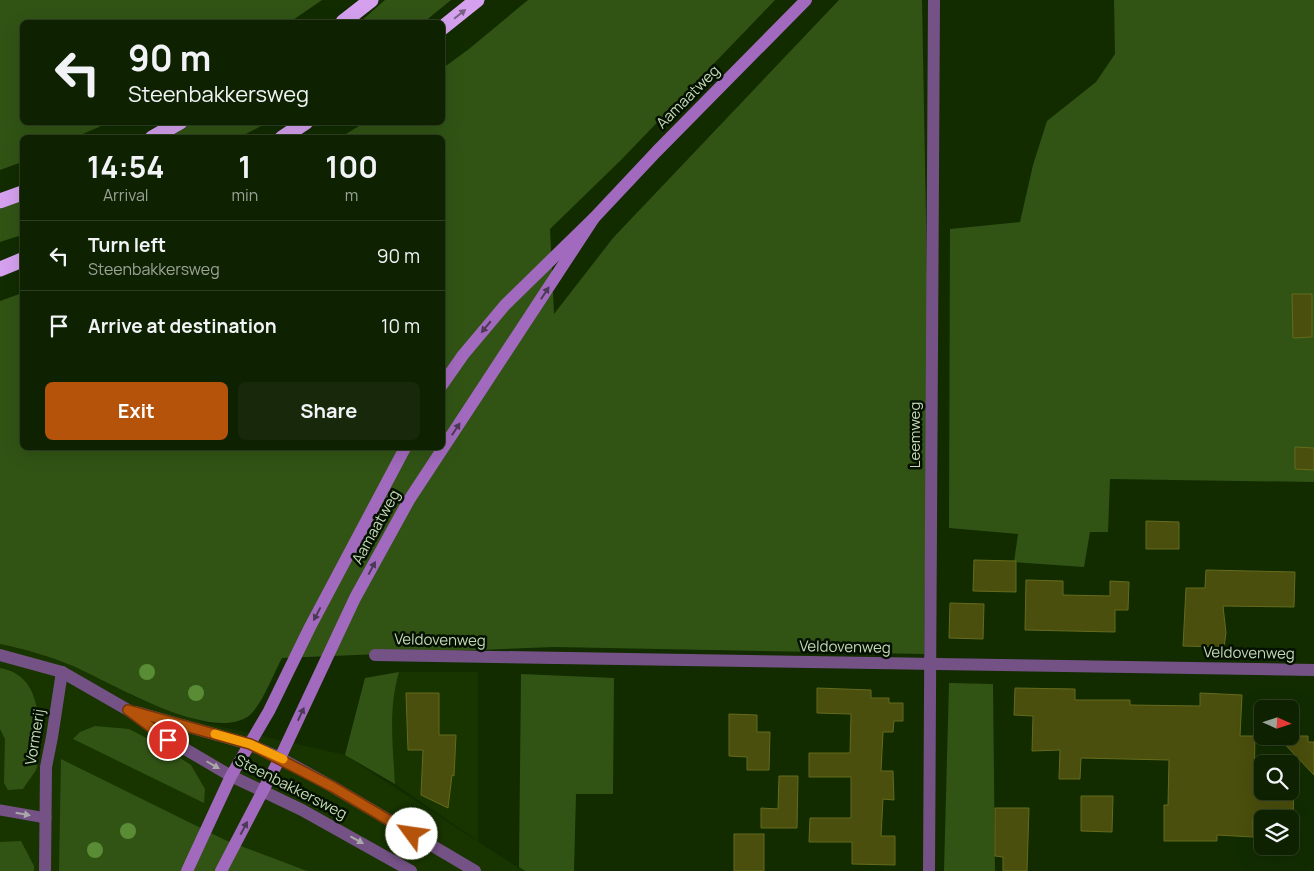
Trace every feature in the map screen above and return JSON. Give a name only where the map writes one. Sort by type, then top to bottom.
[{"type":"highway","points":[[346,20],[371,0]]},
{"type":"highway","points":[[445,26],[477,0]]},
{"type":"highway","points":[[157,135],[175,125]]},
{"type":"highway","points":[[286,135],[302,125]]},
{"type":"highway","points":[[0,201],[20,195]]},
{"type":"highway","points":[[0,269],[20,261]]},
{"type":"main road","name":"Aamaatweg","points":[[445,381],[463,355],[505,304],[594,218],[657,151],[806,0]]},
{"type":"main road","name":"Aamaatweg","points":[[445,445],[594,218]]},
{"type":"main road","name":"Aamaatweg","points":[[186,871],[231,776],[269,711],[310,627],[405,450]]},
{"type":"main road","name":"Aamaatweg","points":[[222,871],[280,758],[355,598],[409,500],[442,450]]},
{"type":"street","name":"Leemweg","points":[[929,871],[934,0]]},
{"type":"street","points":[[0,654],[62,672],[128,710]]},
{"type":"street","name":"Veldovenweg","points":[[375,655],[1314,670]]},
{"type":"street","name":"Vormerij","points":[[45,871],[46,767],[62,672]]},
{"type":"street","name":"Steenbakkersweg","points":[[128,710],[250,744],[280,758],[333,787],[469,870]]},
{"type":"street","name":"Steenbakkersweg","points":[[128,710],[168,740],[231,776],[302,810],[411,871]]},
{"type":"lane","points":[[0,810],[46,818]]},
{"type":"shaded area","points":[[0,0],[322,0],[293,20],[20,20],[20,125],[103,125],[81,135],[20,135],[20,163],[0,170]]},
{"type":"shaded area","points":[[385,0],[451,0],[426,20],[362,20]]},
{"type":"shaded area","points":[[528,0],[775,0],[621,160],[550,229],[554,314],[613,238],[839,0],[922,0],[928,328],[924,654],[554,647],[282,658],[263,696],[250,715],[233,722],[212,722],[187,717],[162,708],[55,659],[0,644],[0,301],[20,294],[20,450],[445,450],[445,135],[344,135],[361,125],[445,125],[445,67]]},
{"type":"shaded area","points":[[1114,0],[1314,0],[1314,482],[1110,479],[1108,532],[1090,532],[1084,567],[1014,562],[1018,534],[949,528],[950,229],[1020,222],[1033,165],[1047,121],[1096,82],[1115,54]]},
{"type":"shaded area","points":[[184,125],[263,125],[244,135],[164,135]]},
{"type":"shaded area","points":[[20,201],[20,236],[0,242],[0,209]]},
{"type":"shaded area","points":[[0,644],[41,654],[74,666],[135,697],[205,723],[345,755],[523,871],[0,871]]},
{"type":"shaded area","points":[[0,668],[22,678],[29,686],[37,707],[38,764],[23,789],[8,790],[4,783],[5,739],[0,729]]},
{"type":"shaded area","points":[[399,672],[478,672],[478,841],[395,784],[391,727],[393,692]]},
{"type":"shaded area","points":[[399,672],[392,714],[395,784],[345,755],[365,678]]},
{"type":"shaded area","points":[[521,674],[614,678],[613,794],[576,794],[574,871],[525,871],[519,867]]},
{"type":"shaded area","points":[[949,683],[993,684],[995,871],[944,871]]},
{"type":"shaded area","points":[[95,726],[129,729],[162,746],[191,765],[205,789],[204,803],[73,739],[80,732]]},
{"type":"shaded area","points":[[61,759],[225,840],[307,871],[59,871]]},
{"type":"shaded area","points":[[21,841],[34,866],[34,871],[0,871],[0,842]]},
{"type":"building","points":[[1292,294],[1312,294],[1312,337],[1293,338]]},
{"type":"building","points":[[1295,447],[1314,448],[1314,470],[1295,469]]},
{"type":"building","points":[[1146,521],[1179,522],[1179,549],[1146,549]]},
{"type":"building","points":[[974,560],[1016,561],[1016,592],[973,591]]},
{"type":"building","points":[[1206,570],[1295,572],[1294,607],[1223,606],[1226,633],[1224,647],[1183,646],[1186,588],[1205,588]]},
{"type":"building","points":[[1026,580],[1063,581],[1063,595],[1110,596],[1110,581],[1129,582],[1128,610],[1115,610],[1115,632],[1025,630]]},
{"type":"building","points":[[950,603],[984,604],[983,639],[949,638]]},
{"type":"building","points":[[817,688],[871,690],[871,698],[889,698],[889,703],[903,703],[903,721],[894,721],[893,732],[883,732],[881,771],[893,771],[894,800],[883,799],[881,836],[895,836],[895,865],[852,864],[852,842],[809,842],[810,818],[851,818],[851,777],[809,777],[809,753],[850,753],[851,714],[817,713]]},
{"type":"building","points":[[1015,688],[1075,689],[1075,700],[1130,700],[1130,705],[1200,706],[1200,693],[1242,695],[1240,736],[1254,736],[1254,800],[1294,800],[1293,810],[1254,810],[1253,837],[1217,835],[1217,841],[1164,841],[1164,805],[1168,805],[1169,760],[1081,758],[1080,779],[1059,779],[1060,750],[1032,751],[1033,716],[1014,715]]},
{"type":"building","points":[[406,693],[439,693],[439,735],[456,735],[454,776],[452,775],[448,808],[421,795],[423,750],[408,750]]},
{"type":"building","points":[[729,714],[757,715],[757,732],[770,732],[769,770],[747,770],[747,757],[729,756]]},
{"type":"building","points":[[1299,736],[1308,736],[1308,742],[1314,742],[1314,775],[1299,759],[1299,755],[1295,755],[1286,745],[1299,745]]},
{"type":"building","points":[[779,776],[798,776],[797,828],[761,828],[761,808],[778,809]]},
{"type":"building","points":[[1081,796],[1113,796],[1112,832],[1081,831]]},
{"type":"building","points":[[995,808],[1029,808],[1027,871],[1003,871],[1003,857],[995,856]]},
{"type":"building","points":[[734,834],[764,834],[764,871],[734,871]]},
{"type":"slow traffic","points":[[215,734],[250,744],[283,759]]},
{"type":"route","points":[[168,740],[128,710],[250,744],[333,787],[412,834]]}]
